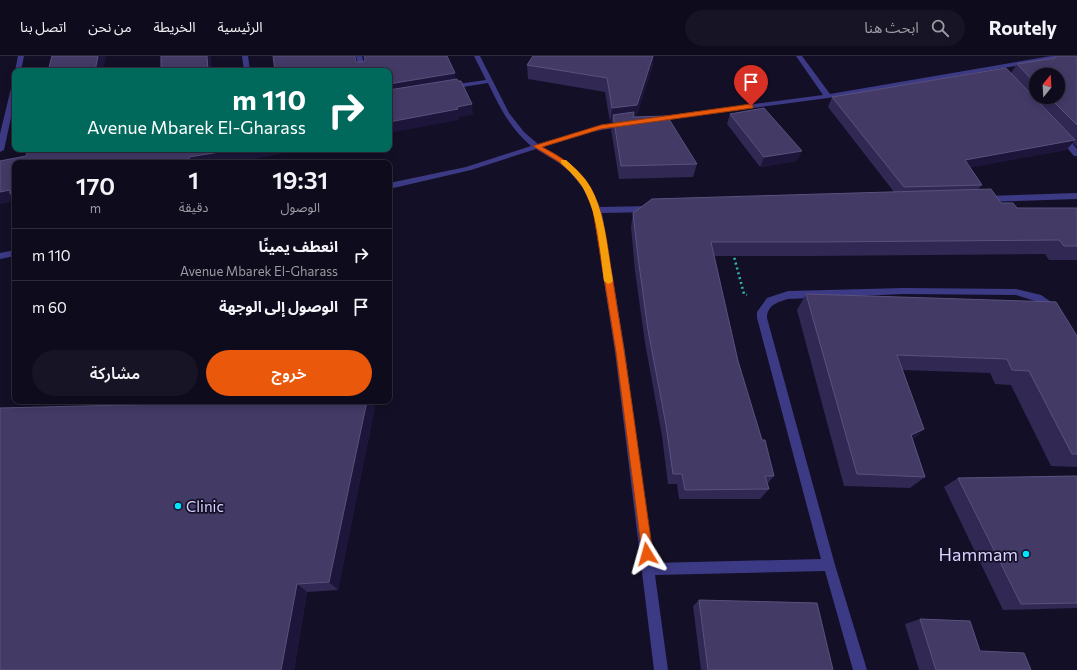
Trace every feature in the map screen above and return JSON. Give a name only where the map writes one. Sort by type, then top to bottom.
[{"type":"street","points":[[19,68],[21,56]]},
{"type":"street","points":[[245,56],[247,68]]},
{"type":"street","points":[[359,56],[362,68]]},
{"type":"street","points":[[477,56],[506,113],[521,134],[536,146],[562,161],[573,170],[587,188],[597,210],[620,352],[661,670]]},
{"type":"street","points":[[798,56],[828,96]]},
{"type":"street","points":[[651,120],[828,96],[1062,56]]},
{"type":"street","points":[[995,67],[1001,73]]},
{"type":"street","points":[[443,89],[490,81]]},
{"type":"street","points":[[0,150],[12,97]]},
{"type":"street","points":[[392,185],[412,182],[492,161],[536,146],[601,127],[635,122]]},
{"type":"street","points":[[1055,129],[1077,154]]},
{"type":"street","points":[[974,199],[1077,196]]},
{"type":"street","points":[[597,210],[658,209]]},
{"type":"street","points":[[0,256],[12,254]]},
{"type":"street","points":[[860,670],[829,565],[762,318],[762,312],[765,305],[781,296],[796,294],[904,291],[1004,291],[1024,293],[1038,298],[1051,306],[1062,317]]},
{"type":"street","points":[[649,569],[829,565]]},
{"type":"path","points":[[732,250],[744,294],[765,305]]},
{"type":"building","points":[[52,56],[98,56],[96,68],[49,68]]},
{"type":"building","points":[[161,56],[207,56],[208,68],[161,68]]},
{"type":"building","points":[[273,56],[355,56],[356,62],[363,62],[365,60],[364,56],[447,56],[455,73],[392,84],[392,68],[275,68]]},
{"type":"building","points":[[533,56],[653,56],[637,105],[612,108],[607,78],[527,65]]},
{"type":"building","points":[[1055,56],[1077,56],[1077,125],[1056,104],[1065,104],[1065,68],[1029,68],[1029,77],[1017,64],[1055,58]]},
{"type":"building","points":[[1006,68],[1029,92],[1029,104],[1040,104],[1075,140],[965,160],[982,185],[904,187],[832,97]]},
{"type":"building","points":[[457,79],[458,81],[461,81],[472,104],[457,107],[458,109],[392,121],[392,90]]},
{"type":"building","points":[[764,108],[802,151],[764,157],[730,114]]},
{"type":"building","points":[[634,112],[633,117],[667,116],[697,164],[621,166],[613,115]]},
{"type":"building","points":[[27,152],[220,152],[189,157],[190,160],[12,160],[12,194],[10,194],[10,190],[0,192],[0,161],[26,156]]},
{"type":"building","points":[[991,189],[1001,203],[1013,203],[1017,208],[1077,208],[1077,246],[1064,246],[1059,240],[711,242],[738,361],[762,440],[765,440],[774,476],[765,476],[769,489],[685,490],[682,474],[673,474],[666,425],[648,330],[633,213],[652,199]]},
{"type":"building","points":[[806,294],[1056,302],[1077,336],[1077,454],[1072,454],[1029,371],[1012,370],[1007,359],[897,355],[924,429],[911,435],[925,477],[857,474]]},
{"type":"building","name":"Clinic","points":[[166,404],[366,404],[329,582],[297,584],[281,670],[0,670],[0,408]]},
{"type":"building","name":"Hammam","points":[[1077,476],[1077,603],[1021,604],[958,478]]},
{"type":"building","points":[[699,600],[817,603],[833,670],[708,670]]},
{"type":"building","points":[[920,619],[970,621],[980,651],[1024,653],[1031,670],[936,670]]},
{"type":"slow traffic","points":[[563,162],[573,170],[587,188],[597,210],[608,281]]},
{"type":"place","name":"Clinic","points":[[178,506]]},
{"type":"place","name":"Hammam","points":[[1026,554]]},
{"type":"route","points":[[647,554],[620,352],[597,210],[587,188],[573,170],[562,161],[536,146],[601,127],[751,106]]}]
